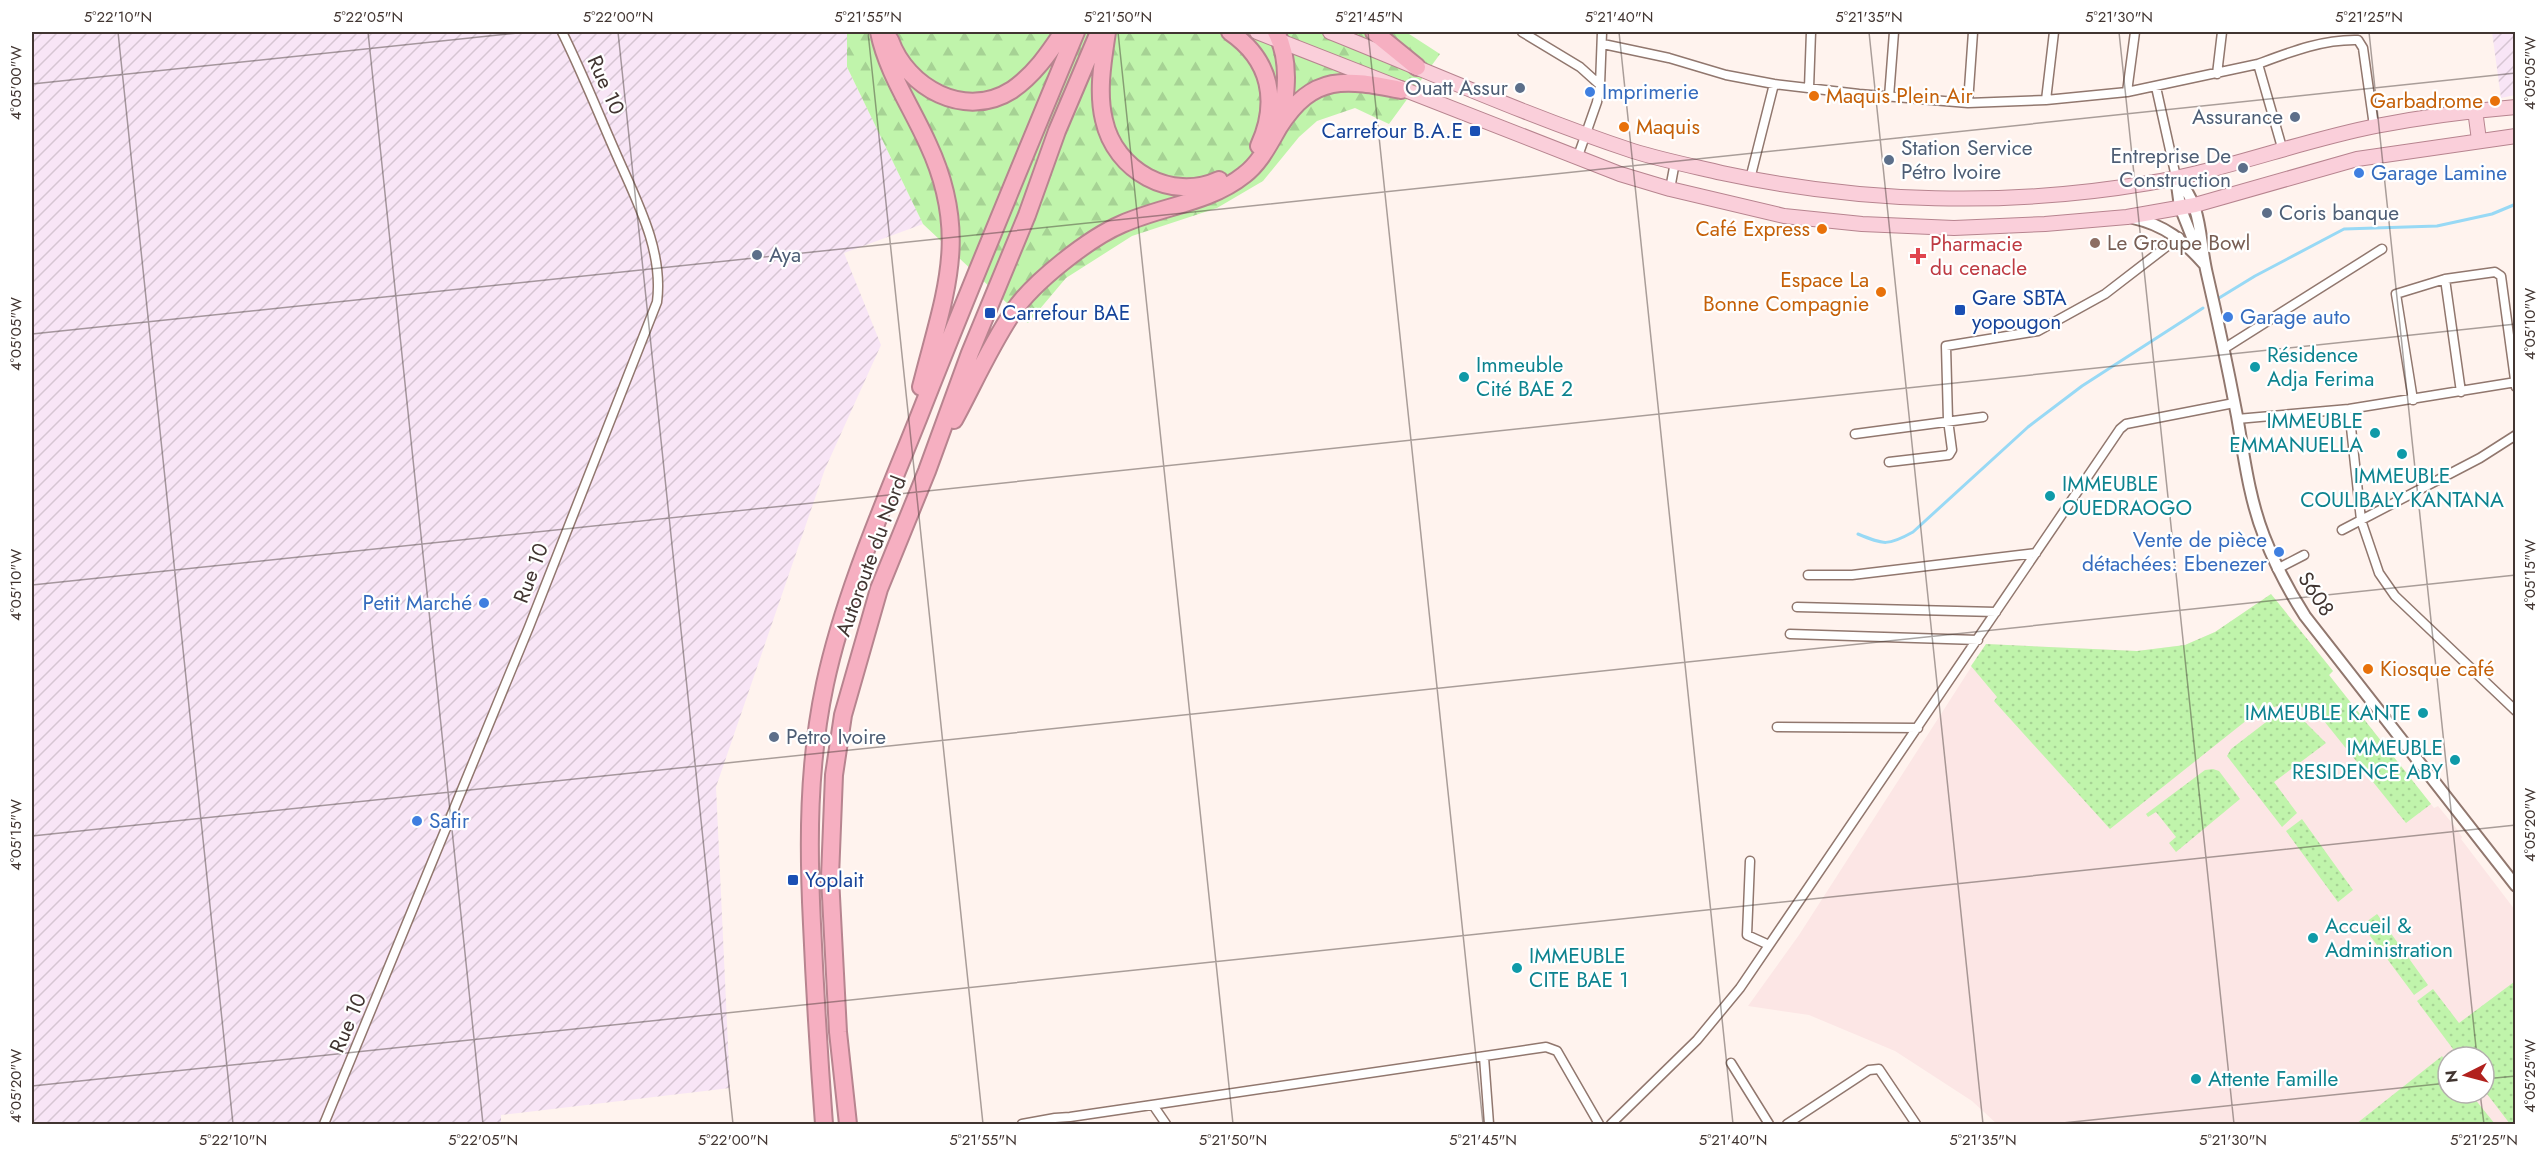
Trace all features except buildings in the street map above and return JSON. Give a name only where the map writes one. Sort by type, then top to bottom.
[{"type":"highway","points":[[879,32],[884,56],[928,144],[944,182],[952,231],[945,297],[904,453]]},
{"type":"highway","points":[[888,32],[896,56],[917,82],[942,95],[971,102],[999,97],[1012,90],[1035,70],[1063,32]]},
{"type":"highway","name":"Autoroute du Nord","points":[[824,1125],[816,1028],[809,879],[812,781],[825,684],[855,582],[904,453],[1076,32]]},
{"type":"highway","name":"Autoroute du Nord","points":[[848,1125],[838,1032],[830,877],[834,775],[843,715],[879,589],[927,471],[970,353],[1027,215],[1057,131],[1099,32]]},
{"type":"highway","points":[[1107,32],[1102,81],[1102,109],[1110,139],[1117,151],[1139,173],[1168,186],[1183,187],[1212,183],[1230,175],[1259,145],[1266,128],[1270,102],[1266,76],[1250,48],[1230,32]]},
{"type":"highway","points":[[1374,32],[1417,67]]},
{"type":"highway","points":[[1279,36],[1287,81],[1281,125]]},
{"type":"highway","points":[[927,471],[1013,311],[1039,282],[1120,224],[1219,191],[1245,175],[1265,152],[1281,125],[1306,95],[1318,87],[1332,82],[1349,81],[1401,90]]},
{"type":"main road","points":[[1257,32],[1279,36],[1401,90],[1577,159],[1670,189],[1784,216],[1862,225],[1954,228],[2127,217],[2195,205],[2357,159],[2516,136]]},
{"type":"main road","points":[[1330,32],[1633,151],[1750,179],[1874,196],[1959,198],[2049,195],[2120,187],[2175,177],[2374,126],[2475,110],[2516,107]]},
{"type":"main road","points":[[2475,110],[2479,140]]},
{"type":"street","name":"Rue 10","points":[[324,1125],[530,627],[657,302],[660,282],[644,218],[562,32]]},
{"type":"street","points":[[1524,32],[1580,67],[1600,85]]},
{"type":"street","points":[[1577,159],[1600,85],[1602,32]]},
{"type":"street","points":[[1809,88],[1811,32]]},
{"type":"street","points":[[1889,97],[1894,32]]},
{"type":"street","points":[[1968,103],[1973,32]]},
{"type":"street","points":[[2046,100],[2054,32]]},
{"type":"street","points":[[2127,92],[2135,32]]},
{"type":"street","points":[[2217,74],[2222,32]]},
{"type":"street","points":[[1603,44],[1669,58],[1726,75],[1774,84],[1968,103],[2046,100],[2127,92],[2258,64],[2300,48],[2328,42],[2358,40],[2362,48],[2374,126]]},
{"type":"street","points":[[2258,64],[2283,151]]},
{"type":"street","points":[[1750,179],[1774,84]]},
{"type":"street","points":[[2156,87],[2175,177]]},
{"type":"street","points":[[1670,189],[1675,162]]},
{"type":"street","name":"S608","points":[[2175,177],[2187,190],[2199,219],[2205,266],[2225,348],[2251,495],[2277,569],[2306,616],[2516,886]]},
{"type":"street","name":"S608","points":[[2175,177],[2180,207],[2189,233],[2205,266]]},
{"type":"street","name":"S608","points":[[2127,217],[2150,222],[2179,237],[2205,266]]},
{"type":"street","points":[[1889,462],[1949,455],[1952,450],[1948,420],[1946,346],[2038,331],[2105,294],[2179,237]]},
{"type":"street","points":[[2225,348],[2382,249]]},
{"type":"street","points":[[2414,400],[2395,296],[2445,279],[2499,273],[2516,387]]},
{"type":"street","points":[[2445,279],[2461,392]]},
{"type":"street","points":[[2237,419],[2349,409],[2515,382]]},
{"type":"street","points":[[1611,1125],[1698,1040],[1740,988],[2123,426],[2234,403]]},
{"type":"street","points":[[2349,409],[2361,520],[2379,573],[2395,596],[2516,711]]},
{"type":"street","points":[[1855,434],[1983,417]]},
{"type":"street","points":[[2342,530],[2480,458],[2516,435]]},
{"type":"street","points":[[1808,575],[1852,575],[2036,553]]},
{"type":"street","points":[[2277,569],[2304,555]]},
{"type":"street","points":[[1797,607],[1996,612]]},
{"type":"street","points":[[1790,634],[1978,640]]},
{"type":"street","points":[[1777,728],[1918,728]]},
{"type":"street","points":[[1750,861],[1747,935],[1769,945]]},
{"type":"street","points":[[1022,1125],[1055,1118],[1553,1048],[1599,1125]]},
{"type":"street","points":[[1484,1057],[1489,1125]]},
{"type":"street","points":[[1731,1063],[1769,1125]]},
{"type":"street","points":[[1787,1125],[1869,1070],[1879,1068],[1916,1125]]},
{"type":"street","points":[[1154,1105],[1166,1125]]},
{"type":"street","points":[[1070,1117],[1076,1125]]},
{"type":"shaded area","points":[[32,32],[847,32],[847,67],[923,224],[844,253],[881,345],[825,469],[716,787],[730,1088],[501,1115],[501,1124],[32,1124]]},
{"type":"shaded area","points":[[2492,32],[2515,32],[2515,95],[2501,98]]},
{"type":"shaded area","points":[[2271,594],[2333,671],[2329,675],[2434,808],[2438,806],[2456,828],[2461,839],[2515,910],[2515,1124],[1997,1124],[1972,1101],[1895,1051],[1809,1015],[1748,1006],[1799,935],[1986,644],[2137,651],[2185,645],[2215,632]]},
{"type":"green space","points":[[847,32],[1406,32],[1440,54],[1389,124],[1355,108],[1317,121],[1299,137],[1263,181],[1217,208],[1132,236],[1066,278],[1028,323],[923,224],[847,67]]},
{"type":"green space","points":[[2271,594],[2333,671],[2329,675],[2431,804],[2406,823],[2320,716],[2302,707],[2286,705],[2252,716],[2110,829],[1994,701],[1997,697],[1971,666],[1986,644],[2137,651],[2185,645],[2215,632]]},
{"type":"green space","points":[[2288,715],[2303,720],[2326,743],[2274,782],[2297,813],[2282,827],[2227,756],[2231,749],[2270,719]]},
{"type":"green space","points":[[2205,770],[2219,771],[2240,799],[2176,852],[2169,843],[2176,837],[2156,812],[2148,817],[2146,814]]},
{"type":"green space","points":[[2302,819],[2353,890],[2338,902],[2286,831]]},
{"type":"green space","points":[[2377,914],[2428,985],[2414,995],[2362,925]]},
{"type":"green space","points":[[2514,982],[2516,985],[2516,1124],[2510,1124],[2495,1105],[2496,1045],[2450,1045],[2417,1001],[2433,989],[2459,1023]]},
{"type":"green space","points":[[2436,1061],[2436,1105],[2480,1105],[2495,1124],[2356,1124]]},
{"type":"waterway","points":[[2219,298],[2255,276],[2344,229],[2437,226],[2492,214],[2516,204]]},
{"type":"waterway","points":[[1858,534],[1880,542],[1891,542],[1913,532],[2028,427],[2082,386],[2203,308]]},
{"type":"place","name":"Ouatt Assur","points":[[1520,88]]},
{"type":"place","name":"Imprimerie","points":[[1590,92]]},
{"type":"place","name":"Maquis Plein Air","points":[[1814,96]]},
{"type":"place","name":"Garbadrome","points":[[2495,101]]},
{"type":"place","name":"Assurance","points":[[2295,117]]},
{"type":"place","name":"Maquis","points":[[1624,127]]},
{"type":"place","name":"Carrefour B.A.E","points":[[1475,131]]},
{"type":"place","name":"Station Service Pétro Ivoire","points":[[1889,160]]},
{"type":"place","name":"Entreprise De Construction","points":[[2243,168]]},
{"type":"place","name":"Garage Lamine","points":[[2359,173]]},
{"type":"place","name":"Coris banque","points":[[2267,213]]},
{"type":"place","name":"Café Express","points":[[1822,229]]},
{"type":"place","name":"Le Groupe Bowl","points":[[2095,243]]},
{"type":"place","name":"Aya","points":[[757,255]]},
{"type":"place","name":"Pharmacie du cenacle","points":[[1918,256]]},
{"type":"place","name":"Espace La Bonne Compagnie","points":[[1881,292]]},
{"type":"place","name":"Gare SBTA yopougon","points":[[1960,310]]},
{"type":"place","name":"Carrefour BAE","points":[[990,313]]},
{"type":"place","name":"Garage auto","points":[[2228,317]]},
{"type":"place","name":"Résidence Adja Ferima","points":[[2255,367]]},
{"type":"place","name":"Immeuble Cité BAE 2","points":[[1464,377]]},
{"type":"place","name":"IMMEUBLE EMMANUELLA","points":[[2375,433]]},
{"type":"place","name":"IMMEUBLE COULIBALY KANTANA","points":[[2402,454]]},
{"type":"place","name":"IMMEUBLE OUEDRAOGO","points":[[2050,496]]},
{"type":"place","name":"Vente de pièce détachées: Ebenezer","points":[[2279,552]]},
{"type":"place","name":"Petit Marché","points":[[484,603]]},
{"type":"place","name":"Kiosque café","points":[[2368,669]]},
{"type":"place","name":"IMMEUBLE KANTE","points":[[2423,713]]},
{"type":"place","name":"Petro Ivoire","points":[[774,737]]},
{"type":"place","name":"IMMEUBLE RESIDENCE ABY","points":[[2455,760]]},
{"type":"place","name":"Safir","points":[[417,821]]},
{"type":"place","name":"Yoplait","points":[[793,880]]},
{"type":"place","name":"Accueil & Administration","points":[[2313,938]]},
{"type":"place","name":"IMMEUBLE CITE BAE 1","points":[[1517,968]]},
{"type":"place","name":"Attente Famille","points":[[2196,1079]]}]
